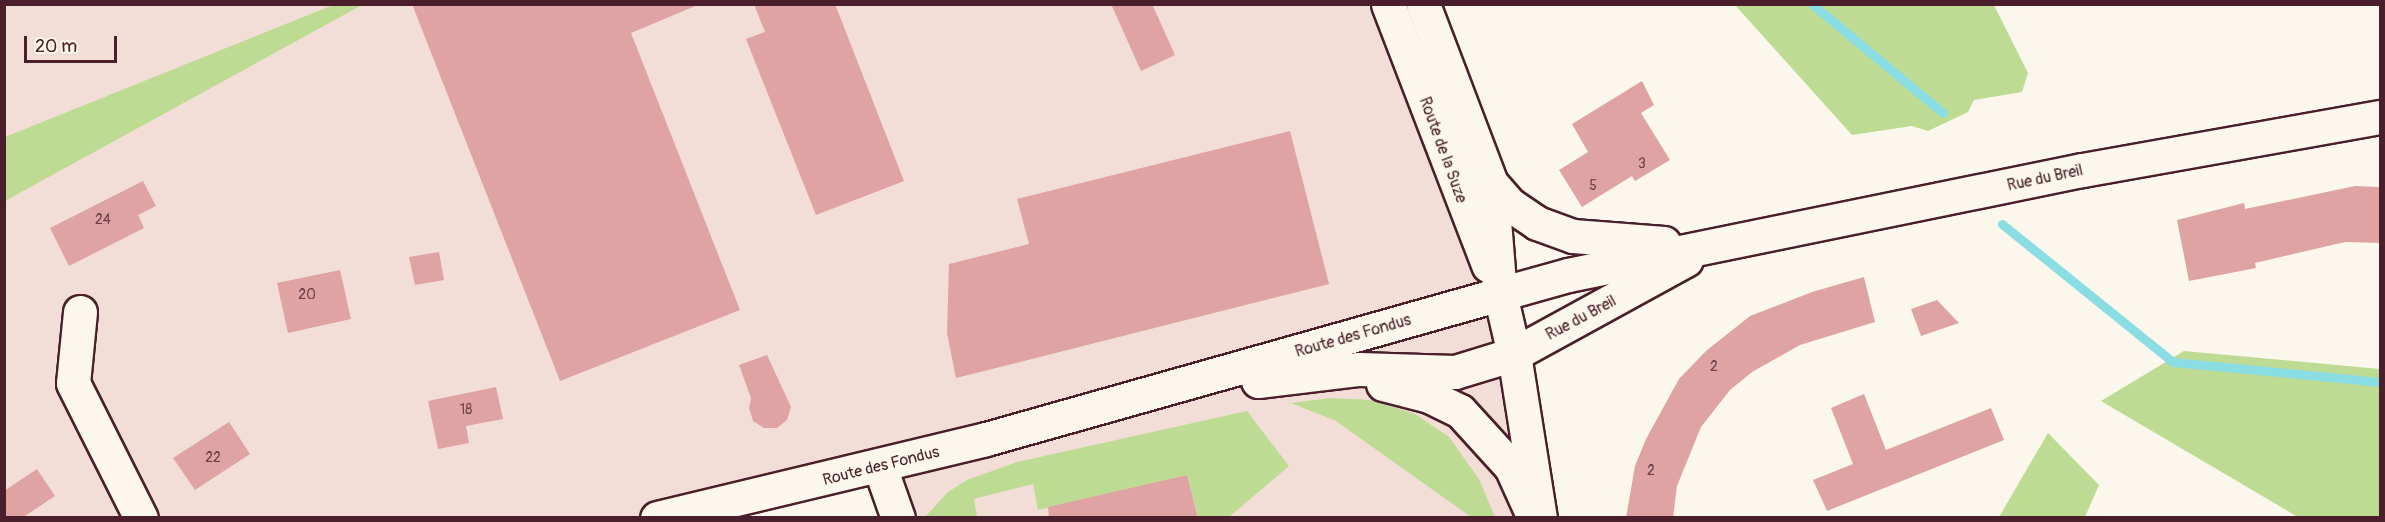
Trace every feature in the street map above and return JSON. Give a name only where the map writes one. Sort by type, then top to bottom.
[{"type":"street","name":"Route de la Suze","points":[[1388,4],[1500,294],[1514,354],[1540,518]]},
{"type":"street","name":"Route de la Suze","points":[[1423,4],[1491,183],[1500,294]]},
{"type":"street","name":"Rue du Breil","points":[[1500,294],[1568,275],[2082,170],[2380,117]]},
{"type":"street","name":"Rue du Breil","points":[[1491,183],[1518,210],[1537,223],[1573,236],[1711,246]]},
{"type":"street","name":"Rue du Breil","points":[[1514,354],[1711,246]]},
{"type":"street","name":"Route des Fondus","points":[[657,518],[880,467],[1103,408],[1500,294]]},
{"type":"street","points":[[80,312],[73,383],[141,518]]},
{"type":"street","name":"Route des Fondus","points":[[1103,408],[1326,372],[1359,369],[1455,372],[1514,354]]},
{"type":"street","name":"Route des Fondus","points":[[1326,372],[1429,396],[1460,411],[1511,467],[1534,518]]},
{"type":"street","points":[[880,467],[898,518]]},
{"type":"shaded area","points":[[4,5],[1387,5],[1500,294],[1540,517],[898,517],[880,467],[709,517],[5,517]]},
{"type":"green space","points":[[333,5],[362,5],[5,201],[5,137]]},
{"type":"green space","points":[[1735,5],[1994,5],[2028,73],[2022,92],[1974,100],[1968,112],[1928,131],[1912,126],[1852,135]]},
{"type":"green space","points":[[2184,351],[2380,369],[2380,517],[2298,517],[2101,401]]},
{"type":"green space","points":[[1331,398],[1371,400],[1415,414],[1449,437],[1479,479],[1495,517],[1471,517],[1336,421],[1291,403]]},
{"type":"green space","points":[[1247,411],[1289,466],[1229,517],[1198,517],[1187,475],[1038,510],[1033,484],[974,499],[977,517],[925,517],[948,492],[967,480],[1017,462]]},
{"type":"green space","points":[[2048,433],[2099,485],[2085,517],[1999,517]]},
{"type":"building","points":[[412,4],[700,4],[631,33],[740,310],[560,381]]},
{"type":"building","points":[[754,4],[835,4],[904,181],[816,215],[746,39],[765,32]]},
{"type":"building","points":[[1111,4],[1152,4],[1175,55],[1141,71]]},
{"type":"building","points":[[1642,81],[1654,105],[1641,113],[1670,160],[1635,181],[1632,176],[1582,207],[1559,170],[1588,152],[1572,124]]},
{"type":"building","points":[[1290,131],[1329,284],[956,378],[947,333],[949,264],[1029,244],[1017,199]]},
{"type":"building","points":[[143,181],[156,206],[138,215],[144,228],[69,266],[50,228]]},
{"type":"building","points":[[2355,186],[2380,187],[2380,243],[2345,242],[2255,263],[2256,268],[2189,281],[2177,220],[2244,203],[2245,209]]},
{"type":"building","points":[[439,252],[444,280],[415,285],[409,257]]},
{"type":"building","points":[[340,270],[351,319],[288,333],[277,283]]},
{"type":"building","points":[[1864,277],[1875,322],[1800,345],[1752,372],[1730,390],[1701,427],[1677,486],[1673,518],[1626,518],[1635,466],[1646,439],[1679,379],[1706,351],[1750,316],[1812,292]]},
{"type":"building","points":[[1937,300],[1959,323],[1921,336],[1911,309]]},
{"type":"building","points":[[767,355],[791,407],[787,420],[777,428],[764,428],[753,421],[749,408],[751,398],[739,365]]},
{"type":"building","points":[[496,387],[503,419],[466,426],[469,443],[438,449],[428,401]]},
{"type":"building","points":[[1864,394],[1886,450],[1991,408],[2004,440],[1827,511],[1813,480],[1853,464],[1831,408]]},
{"type":"building","points":[[229,422],[250,454],[195,490],[173,458]]},
{"type":"building","points":[[37,469],[55,496],[22,518],[4,518],[4,491]]},
{"type":"building","points":[[1187,475],[1198,518],[1049,518],[1048,507]]},
{"type":"waterway","points":[[1812,4],[1943,113]]},
{"type":"waterway","points":[[2002,224],[2173,362],[2380,382]]}]
